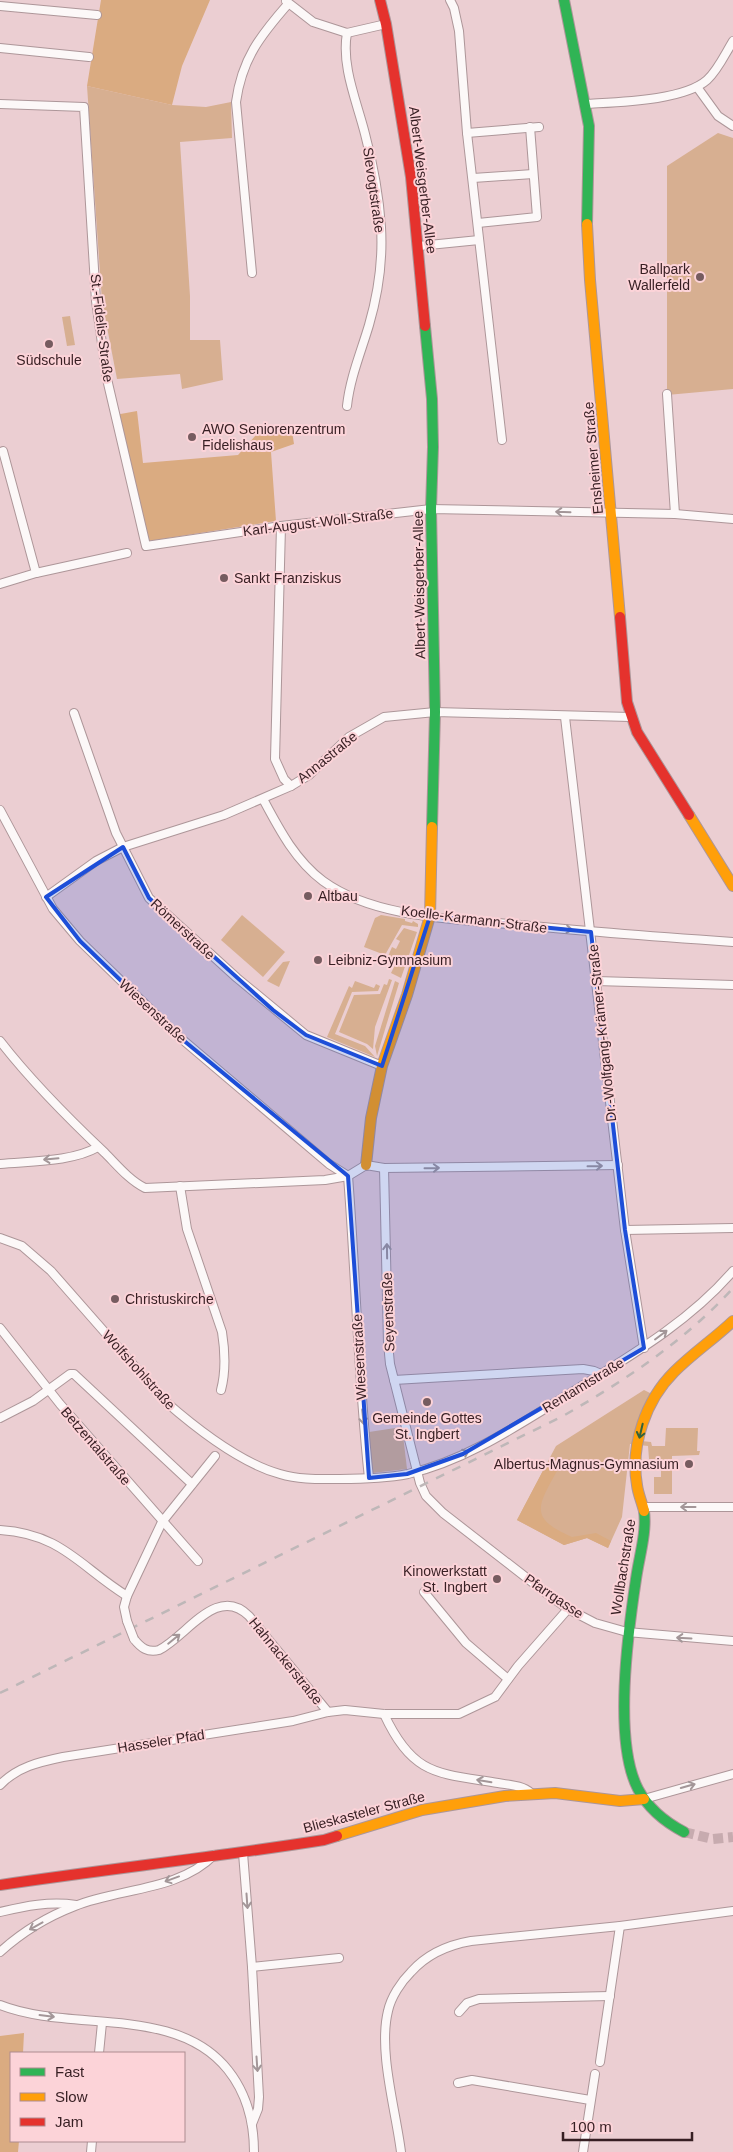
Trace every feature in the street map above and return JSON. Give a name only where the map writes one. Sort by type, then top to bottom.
[{"type":"street","name":"Albert-Weisgerber-Allee","points":[[366,1165],[371,1118],[382,1066],[407,995],[430,916],[435,712],[431,508],[432,399],[419,246],[406,138],[380,0]]},
{"type":"street","points":[[450,0],[454,8],[459,31],[467,133],[502,440]]},
{"type":"street","name":"Ensheimer Straße","points":[[564,0],[586,104],[590,141],[588,249],[612,514],[624,681],[630,717],[637,732],[733,886]]},
{"type":"street","points":[[252,273],[236,102],[239,84],[251,52],[286,2],[313,22],[347,33],[386,24]]},
{"type":"street","points":[[0,6],[97,15]]},
{"type":"street","name":"Slevogtstraße","points":[[347,33],[346,57],[373,170],[379,205],[382,251],[374,302],[349,390],[347,406]]},
{"type":"street","points":[[586,104],[668,96],[697,87],[709,78],[733,41]]},
{"type":"street","points":[[0,48],[89,57]]},
{"type":"street","points":[[697,87],[718,116],[733,126]]},
{"type":"street","name":"St.-Fidelis-Straße","points":[[0,104],[84,107],[97,308],[107,380],[146,546]]},
{"type":"street","points":[[467,133],[539,127]]},
{"type":"street","points":[[478,223],[537,217],[530,128]]},
{"type":"street","points":[[473,178],[534,174]]},
{"type":"street","points":[[419,246],[479,240]]},
{"type":"street","points":[[667,394],[675,514]]},
{"type":"street","points":[[3,451],[36,573]]},
{"type":"street","name":"Karl-August-Woll-Straße","points":[[146,546],[281,526],[431,508],[612,514],[675,514],[733,519]]},
{"type":"street","points":[[281,526],[275,759],[284,779],[291,786]]},
{"type":"street","points":[[0,584],[36,573],[127,553]]},
{"type":"street","name":"Annastraße","points":[[46,897],[96,861],[123,847],[189,828],[291,786],[324,762],[349,738],[384,717],[435,712],[565,717],[630,717]]},
{"type":"street","name":"Römerstraße","points":[[74,714],[116,833],[149,898],[273,1010],[306,1034],[382,1066]]},
{"type":"street","name":"Dr.-Wolfgang-Krämer-Straße","points":[[565,717],[625,1230],[644,1348]]},
{"type":"street","name":"Koelle-Karmann-Straße","points":[[263,799],[290,846],[323,880],[340,891],[376,906],[430,916],[591,932],[733,942]]},
{"type":"street","name":"Wiesenstraße","points":[[0,810],[53,909],[80,941],[177,1035],[329,1164],[348,1176],[361,1403],[369,1478]]},
{"type":"street","points":[[596,981],[733,985]]},
{"type":"street","points":[[0,1041],[32,1079],[98,1147],[135,1184],[145,1188],[325,1180],[348,1176],[366,1165],[384,1168],[618,1165]]},
{"type":"street","points":[[0,1164],[67,1157],[98,1147]]},
{"type":"street","name":"Seyenstraße","points":[[384,1168],[388,1343],[394,1380],[416,1471]]},
{"type":"street","points":[[180,1186],[187,1229],[222,1332],[224,1367],[221,1390]]},
{"type":"street","points":[[625,1230],[733,1228]]},
{"type":"street","name":"Wolfshohlstraße","points":[[0,1238],[22,1246],[41,1261],[166,1402],[190,1422],[239,1455],[265,1469],[295,1478],[369,1478],[416,1471]]},
{"type":"street","name":"Rentamtstraße","points":[[416,1471],[463,1454],[492,1439],[644,1348],[704,1300],[733,1271]]},
{"type":"street","name":"Wollbachstraße","points":[[684,1832],[660,1817],[644,1799],[633,1780],[626,1744],[625,1675],[627,1632],[645,1523],[644,1507],[637,1489],[636,1472],[639,1438],[646,1412],[661,1387],[674,1371],[733,1321]]},
{"type":"street","name":"Betzentalstraße","points":[[0,1328],[49,1390],[162,1522],[198,1561]]},
{"type":"street","points":[[394,1380],[583,1369],[601,1374]]},
{"type":"street","points":[[0,1418],[33,1401],[70,1374],[74,1374],[192,1484]]},
{"type":"street","points":[[0,1530],[32,1534],[48,1540],[64,1549],[127,1596],[162,1522],[215,1456]]},
{"type":"street","name":"Pfarrgasse","points":[[416,1471],[426,1496],[443,1513],[568,1609],[595,1623],[627,1632],[733,1641]]},
{"type":"street","points":[[644,1507],[733,1507]]},
{"type":"street","points":[[424,1592],[466,1643],[508,1680]]},
{"type":"street","name":"Hahnackerstraße","points":[[127,1596],[124,1607],[127,1621],[134,1638],[145,1649],[150,1651],[159,1650],[213,1609],[226,1605],[236,1606],[249,1616],[328,1712],[356,1711],[384,1714],[460,1714],[495,1697],[568,1609]]},
{"type":"street","name":"Hasseler Pfad","points":[[0,1785],[19,1770],[35,1763],[293,1721],[328,1712]]},
{"type":"street","points":[[384,1714],[401,1743],[426,1768],[442,1774],[514,1785],[527,1789],[531,1793]]},
{"type":"street","name":"Blieskasteler Straße","points":[[0,1885],[214,1855],[244,1853],[324,1840],[422,1810],[461,1802],[531,1793],[555,1793],[620,1801],[644,1799],[733,1774]]},
{"type":"street","points":[[244,1853],[259,2098],[256,2118],[252,2124]]},
{"type":"street","points":[[0,1952],[30,1929],[76,1906],[165,1882],[200,1867],[214,1855]]},
{"type":"street","points":[[0,1912],[52,1903],[76,1906]]},
{"type":"street","points":[[401,2152],[386,2047],[388,2010],[406,1978],[417,1965],[437,1951],[457,1943],[620,1926],[733,1911]]},
{"type":"street","points":[[600,2062],[620,1926]]},
{"type":"street","points":[[252,1967],[339,1958]]},
{"type":"street","points":[[459,2012],[467,2003],[479,1999],[610,1996]]},
{"type":"street","points":[[0,2005],[34,2015],[152,2028],[183,2038],[199,2046],[214,2056],[236,2080],[252,2124],[254,2152]]},
{"type":"street","points":[[99,2052],[102,2023]]},
{"type":"street","points":[[583,2152],[595,2074]]},
{"type":"street","points":[[458,2083],[472,2080],[590,2100]]},
{"type":"highlighted area","points":[[123,847],[149,898],[273,1010],[306,1035],[382,1066],[430,916],[591,932],[625,1230],[644,1348],[463,1454],[407,1474],[369,1478],[348,1176],[177,1035],[80,941],[46,897]]},
{"type":"shaded area","points":[[101,0],[210,0],[182,66],[172,105],[87,86]]},
{"type":"shaded area","points":[[87,86],[172,105],[206,107],[231,102],[232,138],[180,142],[190,296],[190,340],[220,340],[223,380],[182,389],[180,374],[117,379],[102,301]]},
{"type":"shaded area","name":"Ballpark Wallerfeld","points":[[718,133],[733,138],[733,389],[667,395],[667,166]]},
{"type":"shaded area","points":[[70,316],[75,345],[67,346],[62,317]]},
{"type":"shaded area","points":[[137,411],[143,463],[238,455],[257,434],[291,425],[294,444],[271,452],[276,521],[149,541],[115,415]]},
{"type":"shaded area","points":[[242,915],[285,952],[263,977],[221,940]]},
{"type":"shaded area","points":[[381,915],[405,919],[405,921],[412,923],[413,921],[418,924],[418,927],[402,925],[385,955],[364,947],[375,918]]},
{"type":"shaded area","points":[[404,928],[417,932],[401,978],[391,973],[395,965],[386,961],[392,947],[396,949],[400,941],[396,939]]},
{"type":"shaded area","points":[[290,961],[279,987],[267,981],[283,962]]},
{"type":"shaded area","points":[[389,979],[392,980],[375,1027],[373,1049],[367,1044],[339,1032],[354,995],[380,994],[384,984],[387,985]]},
{"type":"shaded area","points":[[355,981],[374,988],[376,984],[380,986],[378,991],[352,992],[335,1034],[365,1046],[375,1057],[327,1037],[349,986],[352,988]]},
{"type":"shaded area","points":[[395,981],[399,983],[377,1056],[375,1046]]},
{"type":"shaded area","points":[[644,1390],[652,1394],[632,1440],[651,1442],[652,1446],[665,1446],[666,1428],[698,1428],[697,1451],[700,1451],[699,1455],[672,1456],[672,1494],[654,1494],[654,1477],[661,1477],[661,1459],[649,1459],[648,1446],[630,1444],[622,1517],[608,1548],[587,1538],[564,1545],[517,1520],[556,1446]]},
{"type":"shaded area","points":[[402,1427],[407,1469],[372,1473],[369,1432]]},
{"type":"shaded area","points":[[546,1465],[557,1471],[542,1503],[543,1517],[549,1524],[572,1537],[596,1533],[611,1541],[608,1548],[587,1538],[564,1545],[517,1520]]},
{"type":"shaded area","points":[[24,2033],[23,2052],[10,2052],[10,2142],[19,2142],[18,2152],[0,2152],[0,2036]]},
{"type":"tunnel","points":[[684,1832],[713,1839],[733,1837]]},
{"type":"railway","points":[[0,1693],[563,1416],[609,1389],[653,1359],[695,1325],[733,1288]]},
{"type":"traffic: fast","points":[[564,0],[589,126],[587,224]]},
{"type":"traffic: fast","points":[[425,326],[432,399],[433,447],[431,509],[435,712],[432,827]]},
{"type":"traffic: fast","points":[[644,1511],[644,1536],[637,1571],[627,1656],[624,1715],[626,1743],[630,1768],[642,1796],[658,1814],[684,1832]]},
{"type":"traffic: slow","points":[[587,224],[590,280],[620,617]]},
{"type":"traffic: slow","points":[[689,815],[733,886]]},
{"type":"traffic: slow","points":[[366,1165],[371,1118],[382,1066],[407,995],[430,916],[432,827]]},
{"type":"traffic: slow","points":[[644,1511],[638,1492],[635,1470],[638,1439],[648,1410],[655,1396],[674,1372],[733,1321]]},
{"type":"traffic: slow","points":[[337,1836],[422,1810],[505,1796],[555,1793],[620,1801],[644,1799]]},
{"type":"traffic: jam","points":[[380,0],[386,24],[411,177],[425,326]]},
{"type":"traffic: jam","points":[[620,617],[627,702],[637,732],[689,815]]},
{"type":"traffic: jam","points":[[0,1885],[284,1846],[324,1840],[337,1836]]},
{"type":"place","name":"Ballpark Wallerfeld","points":[[700,277]]},
{"type":"place","name":"Südschule","points":[[49,344]]},
{"type":"place","name":"AWO Seniorenzentrum Fidelishaus","points":[[192,437]]},
{"type":"place","name":"Sankt Franziskus","points":[[224,578]]},
{"type":"place","name":"Altbau","points":[[308,896]]},
{"type":"place","name":"Leibniz-Gymnasium","points":[[318,960]]},
{"type":"place","name":"Christuskirche","points":[[115,1299]]},
{"type":"place","name":"Gemeinde Gottes St. Ingbert","points":[[427,1402]]},
{"type":"place","name":"Albertus-Magnus-Gymnasium","points":[[689,1464]]},
{"type":"place","name":"Kinowerkstatt St. Ingbert","points":[[497,1579]]}]
